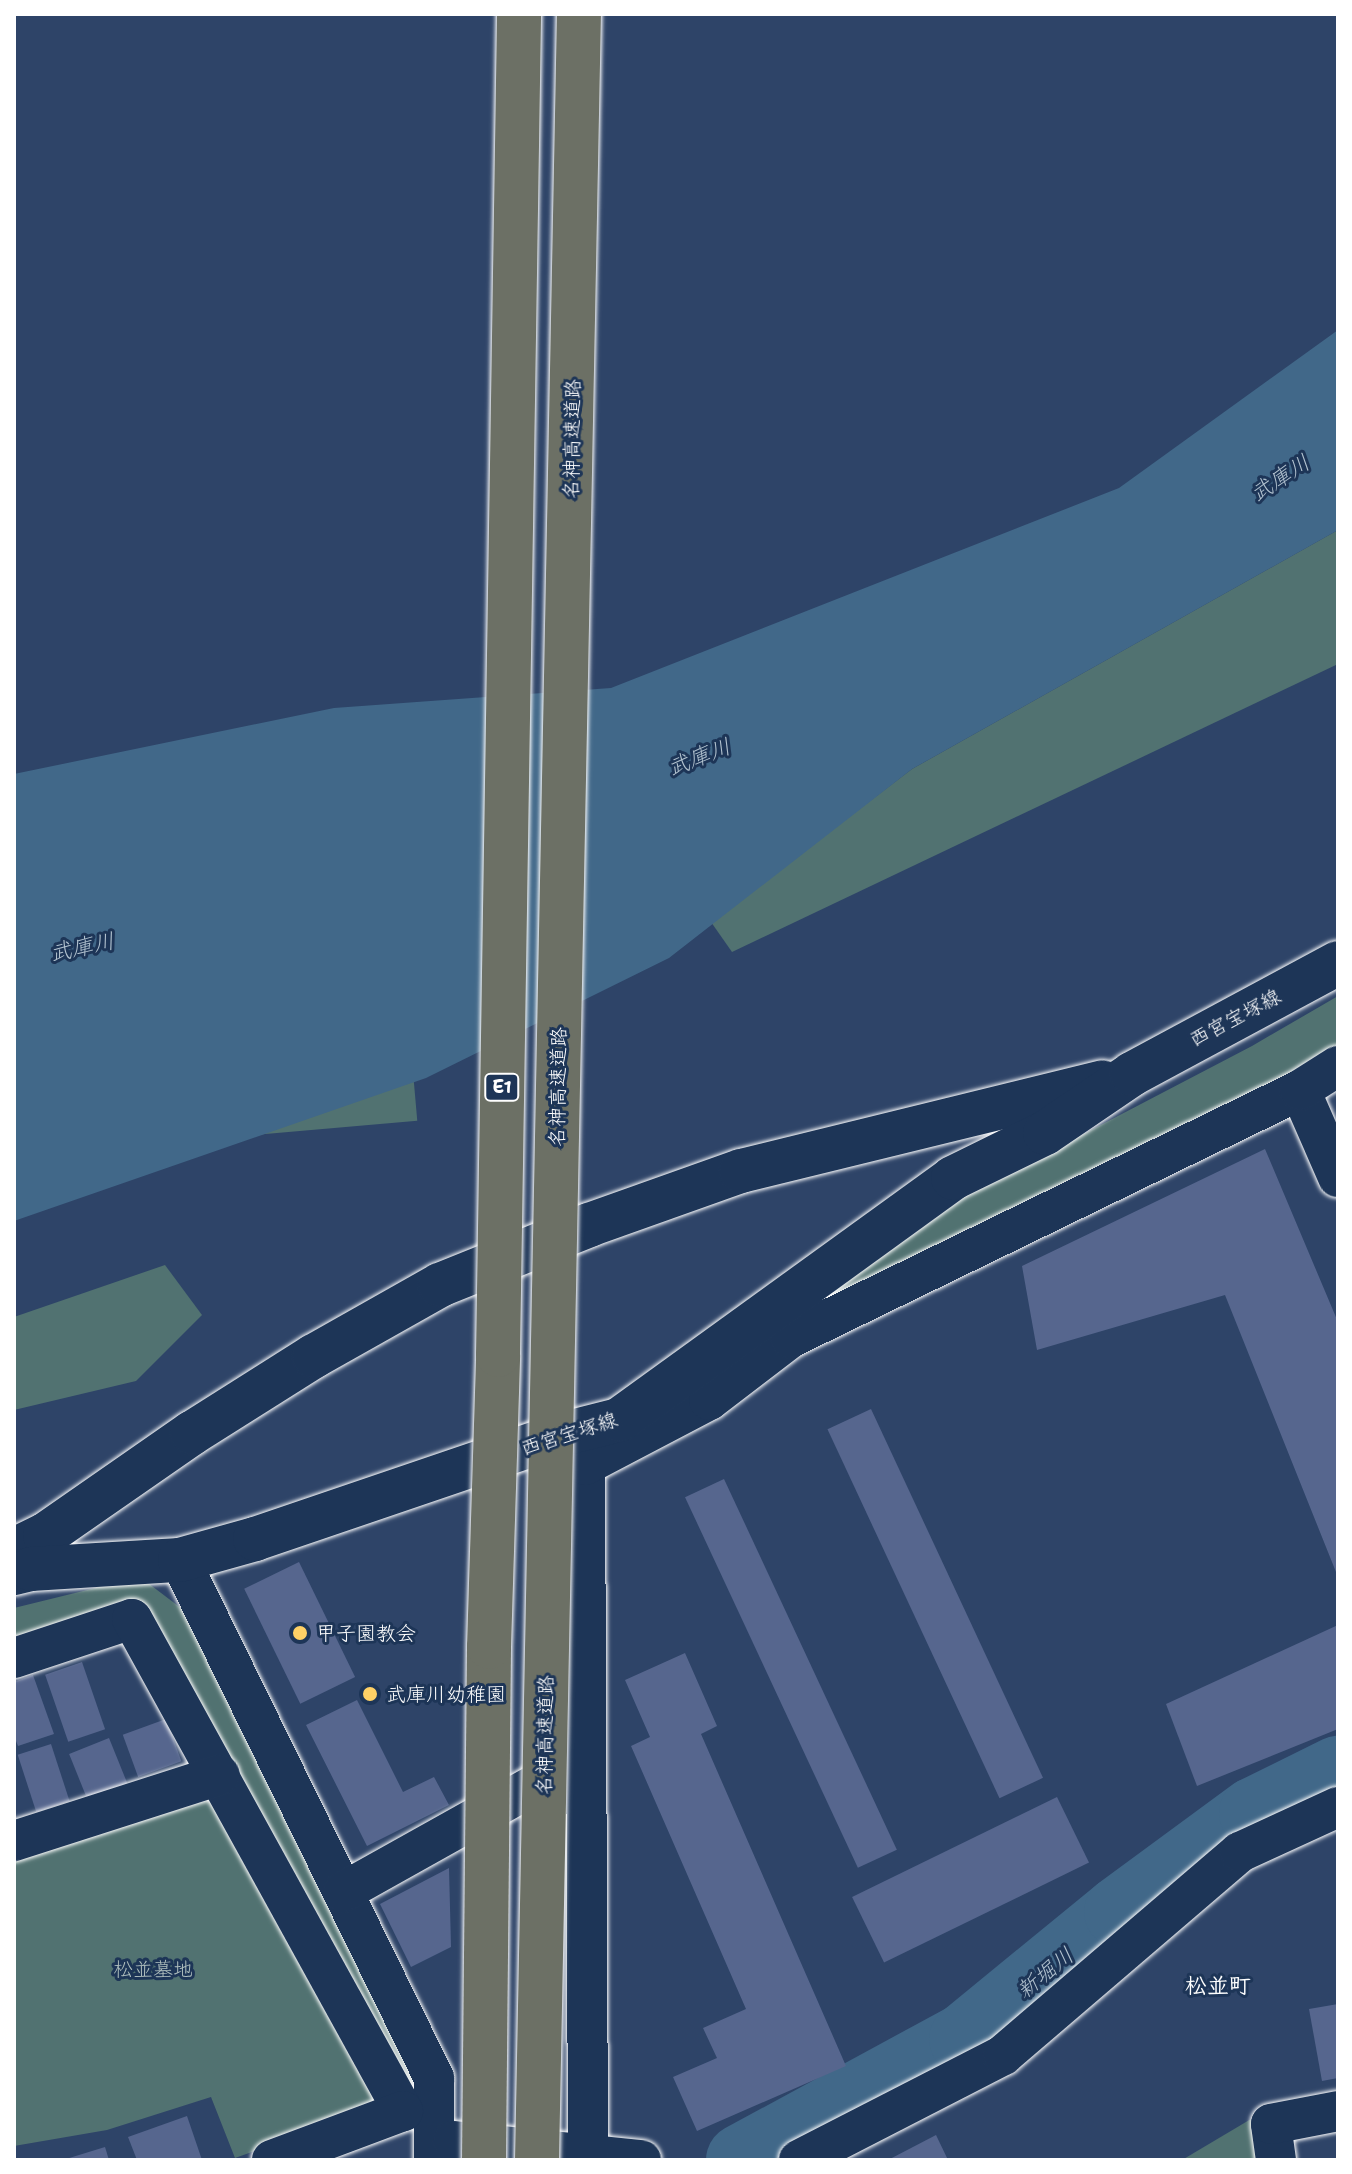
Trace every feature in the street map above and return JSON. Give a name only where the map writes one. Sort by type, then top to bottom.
[{"type":"highway","name":"E1","points":[[484,2160],[489,1647],[498,1324],[519,14]]},
{"type":"highway","name":"名神高速道路","points":[[537,2160],[579,14]]},
{"type":"main road","name":"西宮宝塚線","points":[[14,1573],[31,1569],[180,1560],[255,1539],[563,1434],[619,1420],[953,1178],[1045,1133],[1132,1074],[1338,963]]},
{"type":"main road","name":"西宮宝塚線","points":[[14,1550],[45,1535],[192,1433],[314,1356],[440,1285],[589,1225],[741,1171],[1132,1074]]},
{"type":"street","points":[[588,2154],[585,1465],[709,1400],[790,1338],[1300,1090],[1338,1066]]},
{"type":"street","points":[[1300,1090],[1338,1177]]},
{"type":"street","points":[[180,1560],[434,2078],[434,2150]]},
{"type":"street","points":[[14,1658],[132,1619],[403,2111],[434,2150]]},
{"type":"street","points":[[343,1892],[586,1756]]},
{"type":"street","points":[[14,1841],[220,1775]]},
{"type":"street","points":[[799,2160],[1003,2055],[1240,1852],[1338,1807]]},
{"type":"street","points":[[272,2160],[403,2111]]},
{"type":"street","points":[[1276,2160],[1271,2124],[1338,2111]]},
{"type":"street","points":[[434,2150],[588,2154],[641,2160]]},
{"type":"green space","points":[[1338,530],[1338,664],[732,952],[711,922],[912,769]]},
{"type":"green space","points":[[1338,996],[1338,1046],[1307,1067],[805,1312],[957,1200],[1252,1046]]},
{"type":"green space","points":[[411,1049],[417,1121],[14,1156],[14,1084]]},
{"type":"green space","points":[[165,1265],[202,1315],[136,1381],[14,1410],[14,1317]]},
{"type":"green space","points":[[140,1577],[194,1618],[421,2079],[404,2085],[136,1601],[14,1639],[14,1608]]},
{"type":"green space","name":"松並墓地","points":[[214,1789],[386,2104],[235,2158],[211,2097],[107,2130],[14,2146],[14,1857]]},
{"type":"green space","points":[[1251,2119],[1257,2160],[1182,2160]]},
{"type":"water","name":"武庫川","points":[[1338,330],[1338,530],[912,769],[669,958],[426,1078],[14,1221],[14,774],[334,708],[611,688],[1119,488]]},
{"type":"building","points":[[1265,1149],[1338,1322],[1338,1577],[1225,1295],[1037,1350],[1022,1266]]},
{"type":"building","points":[[871,1409],[1043,1778],[1000,1798],[827,1429]]},
{"type":"building","points":[[724,1479],[897,1850],[858,1868],[685,1497]]},
{"type":"building","name":"甲子園教会","points":[[299,1562],[355,1677],[300,1704],[244,1589]]},
{"type":"building","points":[[1338,1625],[1338,1729],[1197,1786],[1166,1704]]},
{"type":"building","points":[[685,1653],[717,1726],[701,1734],[846,2066],[697,2131],[673,2077],[717,2058],[703,2028],[746,2009],[631,1746],[650,1737],[625,1680]]},
{"type":"building","points":[[82,1662],[105,1729],[68,1742],[45,1675]]},
{"type":"building","points":[[33,1675],[54,1734],[18,1746],[14,1736],[14,1682]]},
{"type":"building","points":[[357,1700],[403,1792],[434,1777],[449,1805],[367,1846],[306,1725]]},
{"type":"building","points":[[166,1719],[181,1761],[138,1777],[123,1735]]},
{"type":"building","points":[[109,1738],[128,1785],[88,1801],[69,1754]]},
{"type":"building","points":[[51,1744],[70,1801],[36,1812],[18,1755]]},
{"type":"building","points":[[1057,1797],[1089,1863],[884,1963],[852,1897]]},
{"type":"building","points":[[449,1868],[451,1947],[411,1967],[380,1904]]},
{"type":"building","points":[[1338,2004],[1338,2078],[1322,2081],[1309,2009]]},
{"type":"building","points":[[187,2116],[202,2160],[137,2160],[128,2137]]},
{"type":"building","points":[[936,2135],[948,2160],[888,2160]]},
{"type":"building","points":[[105,2147],[109,2160],[66,2160],[66,2159]]},
{"type":"waterway","name":"新堀川","points":[[742,2160],[965,2039],[1120,1912],[1255,1813],[1338,1772]]},
{"type":"place","name":"甲子園教会","points":[[300,1633]]},
{"type":"place","name":"武庫川幼稚園","points":[[370,1694]]},
{"type":"district","name":"松並町","points":[[1218,1986]]}]
